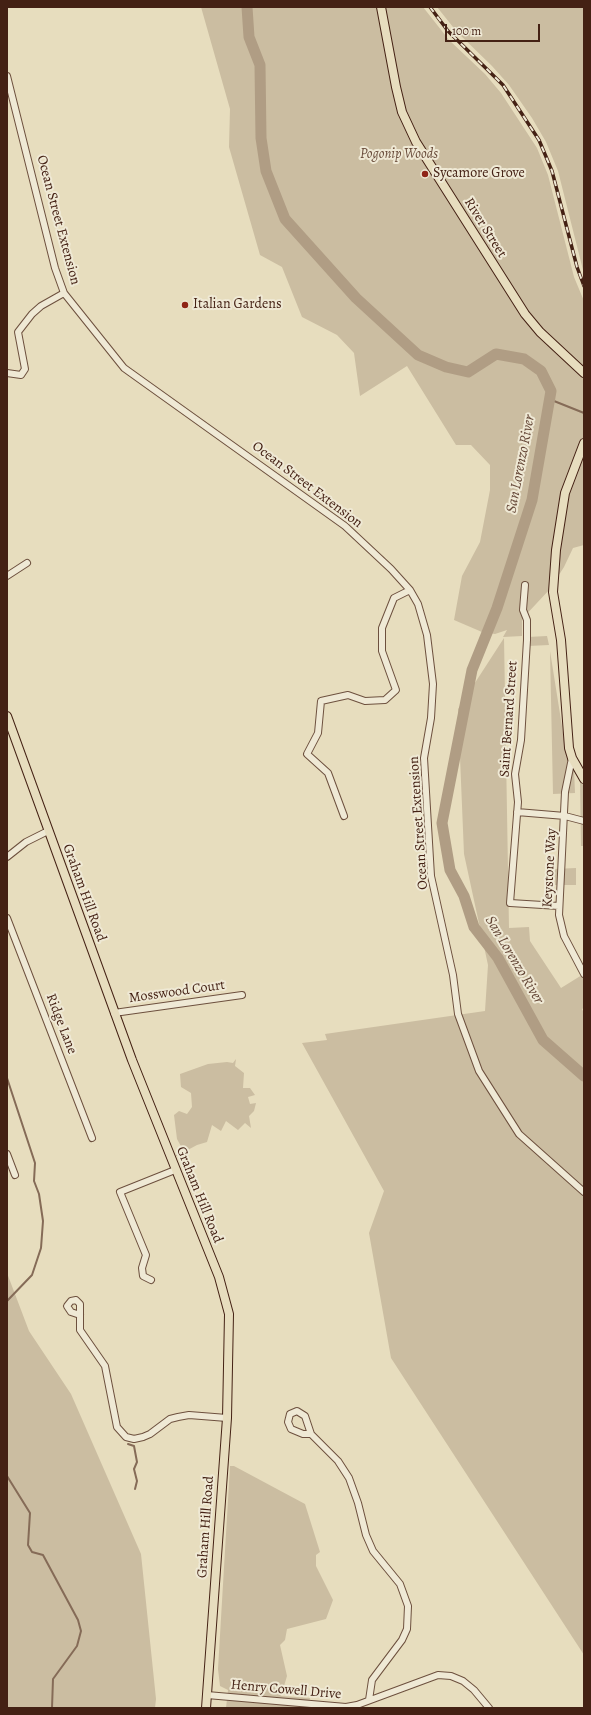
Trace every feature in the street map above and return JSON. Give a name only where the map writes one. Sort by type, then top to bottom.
[{"type":"main road","name":"River Street","points":[[381,7],[402,112],[416,142],[532,324],[584,373]]},
{"type":"main road","points":[[584,443],[565,493],[556,550],[553,592],[561,640],[567,732],[572,758],[584,779]]},
{"type":"main road","name":"Graham Hill Road","points":[[7,716],[114,1013],[218,1277],[229,1314],[227,1418],[206,1708]]},
{"type":"street","name":"Ocean Street Extension","points":[[7,76],[55,268],[64,293],[124,368],[345,526],[391,569],[410,590],[418,604],[427,635],[433,684],[431,718],[424,758],[431,876],[454,975],[458,1014],[479,1071],[519,1134],[584,1192]]},
{"type":"street","points":[[7,373],[21,375],[25,369],[18,332],[32,314],[41,306],[64,293]]},
{"type":"street","points":[[7,576],[27,563]]},
{"type":"street","name":"Saint Bernard Street","points":[[525,585],[523,610],[527,620],[527,640],[521,740],[515,774],[517,812],[510,903],[559,906]]},
{"type":"street","points":[[344,816],[328,772],[308,754],[318,733],[321,701],[348,695],[365,701],[385,700],[396,690],[382,651],[382,628],[394,598],[410,590]]},
{"type":"street","name":"Keystone Way","points":[[572,758],[564,792],[565,816],[559,906],[560,923],[564,936],[584,974]]},
{"type":"street","points":[[517,812],[565,816],[584,821]]},
{"type":"street","points":[[7,857],[26,842],[48,831]]},
{"type":"street","name":"Ridge Lane","points":[[7,918],[92,1138]]},
{"type":"street","name":"Mosswood Court","points":[[114,1013],[242,995]]},
{"type":"street","points":[[7,1154],[15,1175]]},
{"type":"street","points":[[151,1280],[143,1276],[142,1268],[146,1255],[120,1192],[175,1170]]},
{"type":"street","points":[[80,1315],[80,1330],[105,1366],[117,1427],[126,1437],[143,1437],[170,1420],[178,1417],[189,1415],[227,1418]]},
{"type":"street","points":[[311,1434],[338,1461],[349,1478],[358,1503],[366,1535],[373,1551],[400,1584],[408,1606],[407,1629],[402,1640],[372,1680],[368,1700]]},
{"type":"street","name":"Henry Cowell Drive","points":[[207,1695],[336,1707],[357,1705],[438,1675],[451,1676],[463,1681],[474,1690],[489,1708]]},
{"type":"green space","name":"Pogonip Woods","points":[[201,7],[423,7],[449,40],[485,74],[501,93],[537,148],[548,175],[574,277],[584,301],[584,545],[573,548],[564,567],[550,589],[522,619],[522,636],[503,637],[507,630],[495,634],[482,632],[454,620],[462,576],[480,542],[490,490],[490,465],[471,445],[456,445],[407,366],[360,396],[354,353],[337,335],[302,317],[282,267],[260,255],[229,147],[230,109]]},
{"type":"green space","points":[[437,7],[584,7],[584,274],[558,171],[546,142],[532,118],[509,85],[457,32]]},
{"type":"green space","points":[[547,636],[549,645],[528,646],[528,637]]},
{"type":"green space","points":[[504,638],[509,928],[529,927],[530,941],[561,988],[582,975],[584,977],[584,1008],[582,1009],[584,1013],[584,1655],[391,1358],[369,1233],[384,1191],[302,1043],[327,1040],[325,1034],[485,1011],[488,965],[464,854],[458,709]]},
{"type":"green space","points":[[550,651],[564,739],[574,769],[575,793],[553,794]]},
{"type":"green space","points":[[580,781],[584,786],[584,846],[581,846]]},
{"type":"green space","points":[[576,868],[576,885],[555,885],[554,869]]},
{"type":"green space","points":[[236,1059],[235,1066],[244,1073],[243,1088],[250,1088],[255,1095],[248,1097],[250,1104],[256,1103],[254,1111],[249,1116],[251,1128],[245,1123],[238,1130],[226,1121],[221,1131],[212,1125],[207,1142],[197,1145],[171,1159],[183,1150],[177,1139],[174,1115],[179,1111],[187,1114],[192,1107],[191,1093],[181,1087],[180,1074],[208,1064],[227,1062],[233,1063]]},
{"type":"green space","points":[[7,1273],[29,1331],[71,1394],[141,1554],[156,1699],[155,1708],[7,1708]]},
{"type":"green space","points":[[230,1466],[234,1466],[305,1504],[320,1552],[316,1555],[316,1566],[333,1600],[326,1619],[287,1629],[285,1640],[280,1645],[287,1676],[281,1696],[310,1698],[309,1708],[226,1708],[228,1690],[220,1686],[218,1669]]},
{"type":"waterway","name":"San Lorenzo River","points":[[247,7],[249,37],[260,65],[261,138],[266,171],[285,219],[356,298],[418,355],[446,367],[468,372],[496,354],[524,359],[541,371],[551,391],[532,500],[497,608],[472,670],[442,823],[450,870],[464,896],[474,927],[498,958],[543,1040],[584,1076]]},
{"type":"waterway","points":[[549,399],[584,413]]},
{"type":"waterway","points":[[7,1078],[35,1163],[34,1181],[39,1194],[43,1221],[41,1248],[32,1275],[7,1301]]},
{"type":"waterway","points":[[128,1444],[134,1446],[137,1462],[134,1469],[137,1481],[135,1489]]},
{"type":"waterway","points":[[7,1476],[30,1513],[28,1545],[32,1552],[43,1555],[78,1620],[81,1631],[77,1646],[53,1679],[52,1708]]},
{"type":"railway","points":[[430,7],[448,31],[503,85],[539,140],[552,171],[577,267],[584,286]]},
{"type":"place","name":"Sycamore Grove","points":[[425,174]]},
{"type":"place","name":"Italian Gardens","points":[[185,305]]}]
